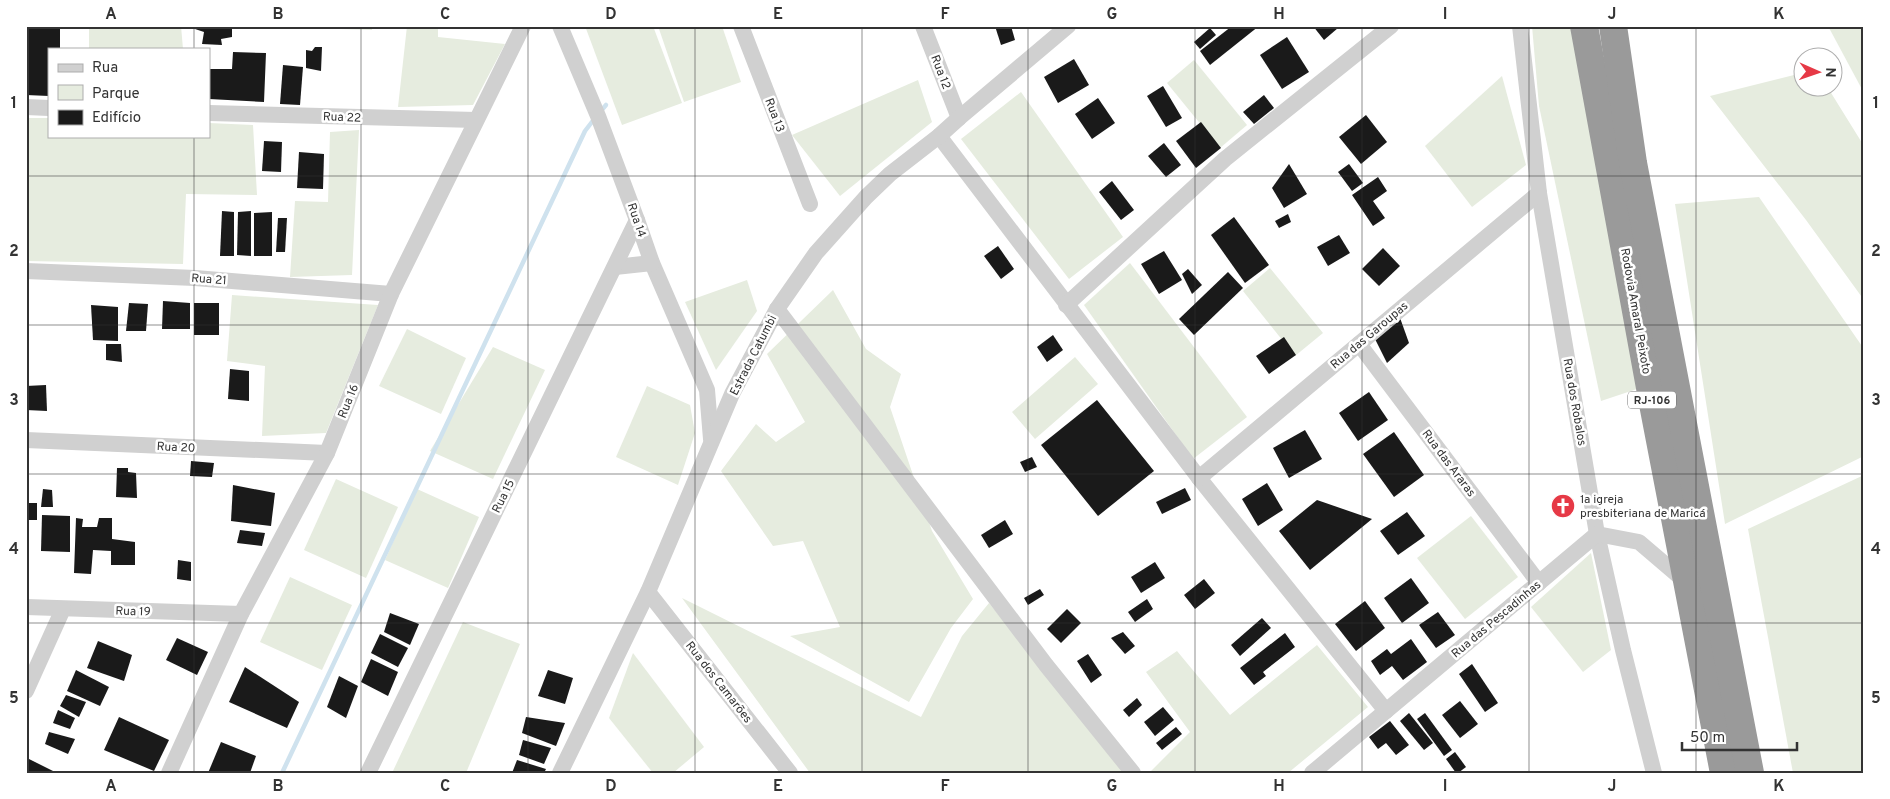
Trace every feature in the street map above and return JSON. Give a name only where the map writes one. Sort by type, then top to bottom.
[{"type":"highway","name":"Rodovia Amaral Peixoto","points":[[1584,26],[1651,395],[1724,773]]},
{"type":"highway","name":"Rodovia Amaral Peixoto","points":[[1613,26],[1633,163],[1750,773]]},
{"type":"street","name":"Rua 16","points":[[169,773],[241,614],[327,453],[391,294],[523,26]]},
{"type":"street","name":"Rua 14","points":[[560,26],[598,116],[652,263],[707,390],[711,444]]},
{"type":"street","name":"Rua 13","points":[[741,26],[810,204]]},
{"type":"street","name":"Rua 12","points":[[923,26],[959,118]]},
{"type":"street","name":"Estrada Catumbi","points":[[560,773],[648,592],[732,394],[777,309],[816,253],[866,196],[1068,26]]},
{"type":"street","points":[[1066,305],[1225,159],[1391,26]]},
{"type":"street","name":"Rua dos Robalos","points":[[1520,26],[1540,193],[1598,534],[1652,772]]},
{"type":"street","points":[[26,107],[48,108]]},
{"type":"street","name":"Rua 22","points":[[210,113],[476,120]]},
{"type":"street","points":[[939,136],[1198,478],[1386,711]]},
{"type":"street","name":"Rua das Garoupas","points":[[1198,478],[1540,193]]},
{"type":"street","name":"Rua 15","points":[[368,773],[637,220]]},
{"type":"street","points":[[615,266],[652,263]]},
{"type":"street","name":"Rua 21","points":[[26,271],[195,278],[391,294]]},
{"type":"street","points":[[777,309],[1046,665],[1133,773]]},
{"type":"street","name":"Rua das Araras","points":[[1359,344],[1539,583]]},
{"type":"street","points":[[707,390],[732,394]]},
{"type":"street","name":"Rua 20","points":[[26,440],[327,453]]},
{"type":"street","points":[[1598,534],[1639,542],[1689,585]]},
{"type":"street","name":"Rua das Pescadinhas","points":[[1312,773],[1598,534]]},
{"type":"street","name":"Rua dos Camarões","points":[[648,592],[790,773]]},
{"type":"street","name":"Rua 19","points":[[26,608],[241,614]]},
{"type":"street","points":[[26,691],[63,609]]},
{"type":"green space","points":[[89,26],[181,26],[183,48],[89,48]]},
{"type":"green space","points":[[245,26],[372,26],[372,30]]},
{"type":"green space","points":[[407,26],[438,26],[438,37],[505,44],[473,105],[398,107]]},
{"type":"green space","points":[[585,26],[653,26],[682,103],[622,125]]},
{"type":"green space","points":[[658,26],[722,26],[741,82],[684,102]]},
{"type":"green space","points":[[1532,26],[1571,26],[1637,389],[1601,401],[1539,106]]},
{"type":"green space","points":[[1828,26],[1864,26],[1864,93],[1842,52],[1842,48],[1840,48]]},
{"type":"green space","points":[[1194,60],[1247,125],[1220,148],[1167,83]]},
{"type":"green space","points":[[1502,76],[1526,165],[1472,207],[1425,146]]},
{"type":"green space","points":[[1792,76],[1792,98],[1834,98],[1864,146],[1864,300],[1806,220],[1710,96]]},
{"type":"green space","points":[[918,80],[932,122],[840,196],[792,135]]},
{"type":"green space","points":[[1021,92],[1123,237],[1069,279],[961,139]]},
{"type":"green space","points":[[26,118],[48,118],[48,138],[210,138],[210,123],[253,125],[257,195],[186,194],[183,264],[26,261]]},
{"type":"green space","points":[[359,130],[352,275],[290,277],[295,201],[328,202],[330,132]]},
{"type":"green space","points":[[1759,197],[1864,349],[1864,456],[1725,524],[1675,204]]},
{"type":"green space","points":[[1130,263],[1247,417],[1193,459],[1084,305]]},
{"type":"green space","points":[[1270,268],[1323,333],[1295,356],[1243,291]]},
{"type":"green space","points":[[747,280],[757,311],[716,370],[685,302]]},
{"type":"green space","points":[[833,290],[866,349],[901,374],[890,407],[932,531],[973,599],[951,628],[909,702],[790,636],[840,627],[803,541],[773,546],[721,471],[756,424],[776,442],[805,422],[767,354]]},
{"type":"green space","points":[[232,295],[378,305],[326,433],[262,436],[265,366],[227,361]]},
{"type":"green space","points":[[407,329],[466,358],[441,414],[379,386]]},
{"type":"green space","points":[[493,347],[545,370],[493,479],[430,451]]},
{"type":"green space","points":[[1075,357],[1098,384],[1035,439],[1012,412]]},
{"type":"green space","points":[[647,386],[690,405],[695,433],[678,485],[616,457]]},
{"type":"green space","points":[[1864,475],[1864,773],[1793,773],[1748,529]]},
{"type":"green space","points":[[336,479],[398,507],[366,578],[304,550]]},
{"type":"green space","points":[[417,489],[479,517],[448,588],[385,560]]},
{"type":"green space","points":[[1471,516],[1518,577],[1465,619],[1417,558]]},
{"type":"green space","points":[[1591,553],[1611,650],[1583,672],[1531,607]]},
{"type":"green space","points":[[290,577],[352,605],[322,670],[260,642]]},
{"type":"green space","points":[[682,598],[921,717],[962,636],[989,603],[1129,773],[810,773]]},
{"type":"green space","points":[[463,622],[520,644],[466,773],[392,773]]},
{"type":"green space","points":[[1317,645],[1368,707],[1288,773],[1149,773],[1190,732],[1146,672],[1177,651],[1230,715]]},
{"type":"green space","points":[[633,653],[704,747],[673,773],[653,773],[609,718]]},
{"type":"building","points":[[28,26],[60,27],[60,48],[48,48],[48,96],[26,95]]},
{"type":"building","points":[[196,26],[232,26],[232,37],[221,39],[222,45],[202,44],[204,32],[195,29]]},
{"type":"building","points":[[995,26],[1011,26],[1015,40],[1001,45]]},
{"type":"building","points":[[1232,26],[1259,26],[1210,65],[1200,51]]},
{"type":"building","points":[[1313,26],[1336,26],[1338,28],[1324,40]]},
{"type":"building","points":[[1210,28],[1216,35],[1200,49],[1194,42]]},
{"type":"building","points":[[1287,37],[1309,72],[1282,89],[1260,55]]},
{"type":"building","points":[[315,47],[322,47],[321,71],[306,68],[306,50],[312,51]]},
{"type":"building","points":[[233,52],[266,53],[264,102],[210,99],[210,69],[232,69]]},
{"type":"building","points":[[1074,59],[1089,85],[1058,103],[1044,77]]},
{"type":"building","points":[[283,65],[303,67],[300,105],[280,104]]},
{"type":"building","points":[[1163,86],[1182,118],[1166,127],[1147,96]]},
{"type":"building","points":[[1264,95],[1274,108],[1254,124],[1243,112]]},
{"type":"building","points":[[1098,98],[1115,123],[1092,139],[1075,114]]},
{"type":"building","points":[[1366,115],[1387,142],[1361,164],[1339,137]]},
{"type":"building","points":[[1201,122],[1221,148],[1196,168],[1176,141]]},
{"type":"building","points":[[264,141],[282,142],[281,172],[262,171]]},
{"type":"building","points":[[1164,143],[1181,165],[1166,177],[1148,156]]},
{"type":"building","points":[[299,152],[324,154],[323,189],[297,188]]},
{"type":"building","points":[[1289,164],[1307,194],[1284,208],[1272,188]]},
{"type":"building","points":[[1349,164],[1363,183],[1352,191],[1338,172]]},
{"type":"building","points":[[1378,177],[1387,191],[1373,201],[1385,218],[1373,226],[1352,195]]},
{"type":"building","points":[[1112,181],[1134,210],[1121,220],[1099,192]]},
{"type":"building","points":[[222,211],[234,212],[234,256],[220,256]]},
{"type":"building","points":[[251,211],[251,256],[237,255],[238,212]]},
{"type":"building","points":[[272,212],[272,256],[254,256],[254,213]]},
{"type":"building","points":[[1288,214],[1291,222],[1279,228],[1275,221]]},
{"type":"building","points":[[1234,217],[1269,265],[1245,283],[1211,235]]},
{"type":"building","points":[[278,218],[287,218],[285,252],[276,252]]},
{"type":"building","points":[[1339,235],[1350,253],[1328,266],[1317,247]]},
{"type":"building","points":[[998,246],[1014,269],[1001,279],[984,256]]},
{"type":"building","points":[[1383,248],[1400,266],[1379,286],[1362,269]]},
{"type":"building","points":[[1164,251],[1182,280],[1159,294],[1141,264]]},
{"type":"building","points":[[1188,269],[1202,285],[1192,294],[1182,274]]},
{"type":"building","points":[[1228,272],[1243,288],[1194,335],[1179,319]]},
{"type":"building","points":[[163,301],[190,303],[190,329],[162,329]]},
{"type":"building","points":[[129,303],[148,304],[146,331],[126,331]]},
{"type":"building","points":[[194,303],[219,303],[219,335],[194,335]]},
{"type":"building","points":[[91,305],[118,307],[118,341],[93,340]]},
{"type":"building","points":[[1399,315],[1409,343],[1387,363],[1374,337]]},
{"type":"building","points":[[1053,335],[1063,350],[1047,362],[1037,347]]},
{"type":"building","points":[[1284,337],[1296,355],[1269,374],[1256,356]]},
{"type":"building","points":[[106,344],[121,344],[122,362],[106,360]]},
{"type":"building","points":[[230,369],[249,371],[249,401],[228,399]]},
{"type":"building","points":[[46,385],[47,411],[26,410],[26,386]]},
{"type":"building","points":[[1369,392],[1388,420],[1358,441],[1339,413]]},
{"type":"building","points":[[1097,400],[1154,471],[1098,516],[1041,445]]},
{"type":"building","points":[[1305,430],[1322,459],[1289,478],[1273,448]]},
{"type":"building","points":[[1394,432],[1424,475],[1394,497],[1363,454]]},
{"type":"building","points":[[1032,457],[1037,467],[1025,472],[1020,462]]},
{"type":"building","points":[[191,461],[214,463],[212,477],[190,476]]},
{"type":"building","points":[[117,468],[128,468],[128,472],[136,473],[137,498],[116,497]]},
{"type":"building","points":[[1267,483],[1283,510],[1258,526],[1242,499]]},
{"type":"building","points":[[233,485],[275,493],[271,526],[231,521]]},
{"type":"building","points":[[1185,488],[1191,500],[1162,514],[1156,502]]},
{"type":"building","points":[[43,489],[52,490],[53,507],[41,507]]},
{"type":"building","points":[[1317,500],[1372,519],[1310,570],[1279,531]]},
{"type":"building","points":[[26,503],[37,503],[37,520],[26,520]]},
{"type":"building","points":[[1407,512],[1425,536],[1398,555],[1380,531]]},
{"type":"building","points":[[42,515],[70,516],[70,552],[41,551]]},
{"type":"building","points":[[76,518],[83,519],[82,527],[97,527],[99,518],[112,518],[112,539],[135,542],[135,565],[111,565],[111,551],[93,550],[91,574],[74,573]]},
{"type":"building","points":[[1005,520],[1013,534],[989,548],[981,535]]},
{"type":"building","points":[[240,530],[265,533],[262,546],[237,543]]},
{"type":"building","points":[[178,560],[191,562],[191,581],[177,579]]},
{"type":"building","points":[[1155,562],[1165,578],[1141,593],[1131,577]]},
{"type":"building","points":[[1411,578],[1429,603],[1402,623],[1384,598]]},
{"type":"building","points":[[1204,579],[1215,593],[1195,609],[1184,595]]},
{"type":"building","points":[[1040,589],[1044,595],[1028,605],[1024,598]]},
{"type":"building","points":[[1147,599],[1153,609],[1135,622],[1128,612]]},
{"type":"building","points":[[1365,601],[1385,628],[1356,651],[1335,624]]},
{"type":"building","points":[[1067,609],[1081,623],[1061,643],[1047,629]]},
{"type":"building","points":[[1438,612],[1455,635],[1436,648],[1419,625]]},
{"type":"building","points":[[390,613],[419,624],[410,645],[384,632]]},
{"type":"building","points":[[1262,618],[1271,628],[1240,656],[1231,645]]},
{"type":"building","points":[[1123,632],[1135,646],[1125,654],[1111,638]]},
{"type":"building","points":[[1285,633],[1295,647],[1263,672],[1266,676],[1254,685],[1240,668]]},
{"type":"building","points":[[380,634],[408,648],[398,667],[371,653]]},
{"type":"building","points":[[177,638],[208,652],[197,675],[166,660]]},
{"type":"building","points":[[1411,639],[1427,662],[1403,680],[1392,666],[1380,675],[1371,661],[1387,649],[1391,654]]},
{"type":"building","points":[[98,641],[132,655],[124,681],[87,668]]},
{"type":"building","points":[[1088,654],[1102,675],[1091,683],[1077,661]]},
{"type":"building","points":[[371,659],[398,672],[388,696],[361,682]]},
{"type":"building","points":[[1472,664],[1498,703],[1485,712],[1459,674]]},
{"type":"building","points":[[245,667],[299,702],[287,728],[229,702]]},
{"type":"building","points":[[76,670],[109,687],[100,706],[67,691]]},
{"type":"building","points":[[548,670],[573,678],[565,704],[538,696]]},
{"type":"building","points":[[339,676],[358,686],[346,718],[327,707]]},
{"type":"building","points":[[66,695],[86,702],[79,717],[60,706]]},
{"type":"building","points":[[1137,698],[1142,705],[1129,717],[1123,710]]},
{"type":"building","points":[[1460,701],[1478,724],[1460,738],[1442,715]]},
{"type":"building","points":[[1163,707],[1174,720],[1155,736],[1144,722]]},
{"type":"building","points":[[58,710],[75,718],[70,729],[53,723]]},
{"type":"building","points":[[1409,713],[1433,743],[1424,750],[1400,721]]},
{"type":"building","points":[[1425,713],[1452,750],[1444,756],[1417,719]]},
{"type":"building","points":[[119,717],[169,740],[154,771],[104,750]]},
{"type":"building","points":[[526,717],[565,723],[556,746],[522,733]]},
{"type":"building","points":[[1390,721],[1409,745],[1396,755],[1386,743],[1378,749],[1369,737]]},
{"type":"building","points":[[1176,727],[1182,734],[1162,750],[1156,743]]},
{"type":"building","points":[[49,732],[75,739],[68,754],[45,744]]},
{"type":"building","points":[[523,740],[551,748],[544,764],[519,755]]},
{"type":"building","points":[[221,742],[256,756],[250,773],[208,773]]},
{"type":"building","points":[[1455,752],[1466,767],[1458,773],[1456,773],[1446,759]]},
{"type":"building","points":[[27,758],[57,773],[26,773]]},
{"type":"building","points":[[517,760],[546,769],[544,773],[512,773]]},
{"type":"waterway","points":[[600,112],[606,105]]},
{"type":"waterway","points":[[282,773],[585,131],[595,118]]},
{"type":"place","name":"1a igreja presbiteriana de Maricá","points":[[1563,506]]}]
